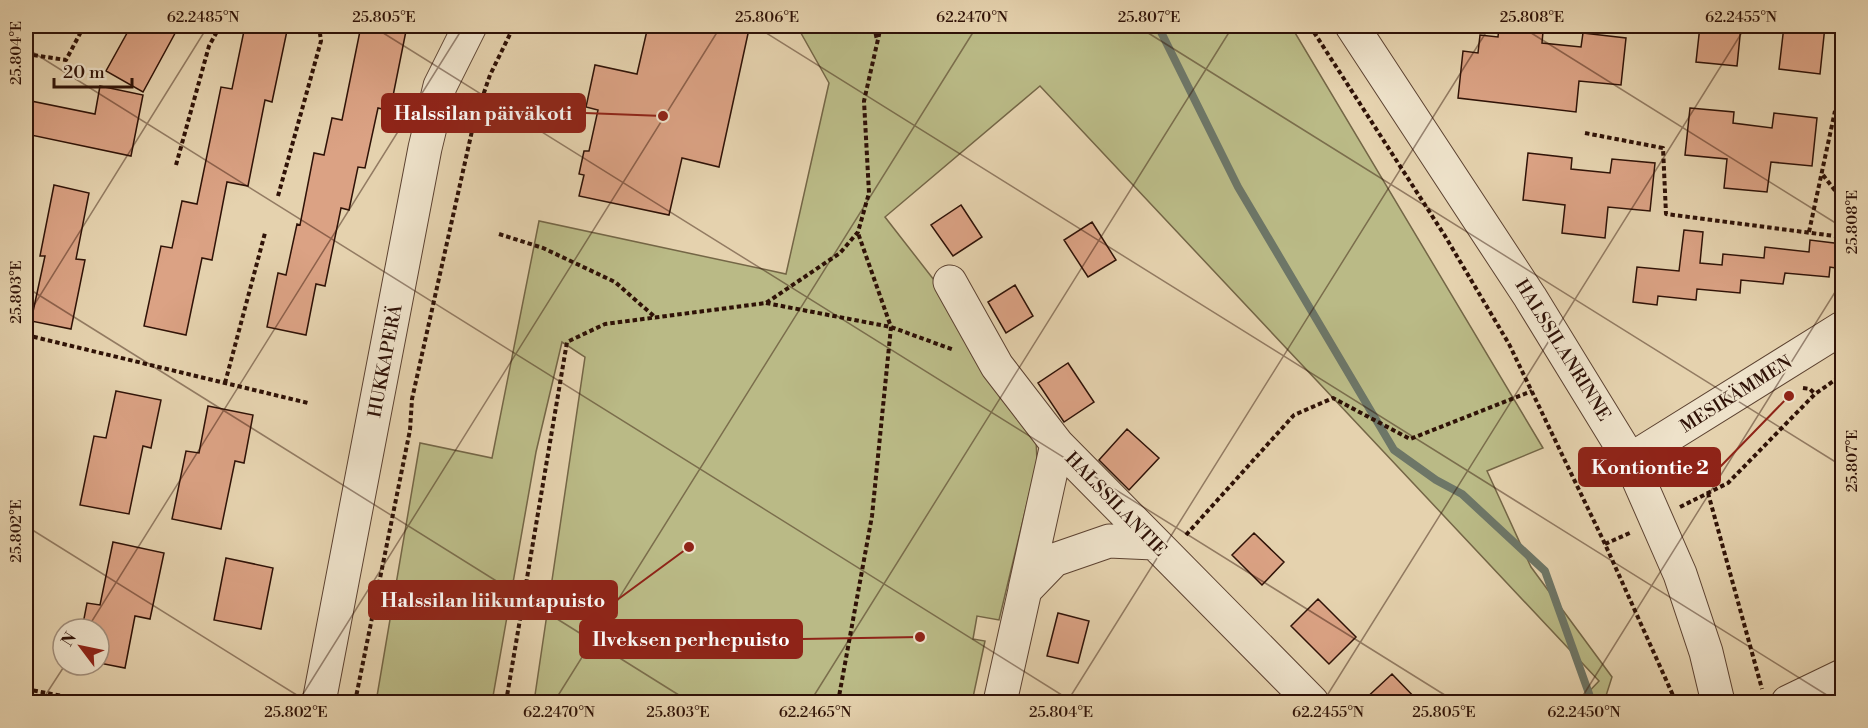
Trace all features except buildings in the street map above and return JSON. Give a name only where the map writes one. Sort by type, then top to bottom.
[{"type":"street","name":"HUKKAPERÄ","points":[[319,702],[425,148],[440,86],[470,26]]},
{"type":"street","name":"HALSSILANRINNE","points":[[1352,26],[1530,297],[1630,460],[1680,574],[1706,652],[1718,702]]},
{"type":"street","name":"HALSSILANTIE","points":[[950,282],[998,366],[1058,444],[1312,702]]},
{"type":"street","name":"MESIKÄMMEN","points":[[1630,460],[1842,328]]},
{"type":"street","points":[[1000,702],[1058,444]]},
{"type":"street","points":[[1025,590],[1054,560],[1109,541],[1161,549]]},
{"type":"street","points":[[1775,697],[1842,676]]},
{"type":"path","points":[[26,54],[66,60],[84,26]]},
{"type":"path","points":[[176,165],[209,46],[220,26]]},
{"type":"path","points":[[278,196],[321,41],[319,26]]},
{"type":"path","points":[[355,702],[410,430],[412,399],[466,154],[490,75],[514,26]]},
{"type":"path","points":[[874,26],[878,40]]},
{"type":"path","points":[[766,303],[840,253],[858,232],[869,193],[864,101],[881,26]]},
{"type":"path","points":[[1310,26],[1444,236],[1509,344],[1605,544],[1676,702]]},
{"type":"path","points":[[1809,232],[1835,111]]},
{"type":"path","points":[[1585,133],[1663,148],[1666,214],[1842,237]]},
{"type":"path","points":[[1823,175],[1840,197]]},
{"type":"path","points":[[26,222],[31,196]]},
{"type":"path","points":[[838,702],[872,516],[891,327],[858,232]]},
{"type":"path","points":[[225,383],[265,233]]},
{"type":"path","points":[[499,234],[543,248],[615,282],[657,318]]},
{"type":"path","points":[[506,702],[567,342],[604,324],[766,303],[891,327],[998,366]]},
{"type":"path","points":[[26,335],[308,403]]},
{"type":"path","points":[[1677,509],[1728,483],[1815,394],[1842,375]]},
{"type":"path","points":[[1796,392],[1804,388],[1815,394]]},
{"type":"path","points":[[1161,549],[1294,415],[1333,398],[1410,438],[1532,392]]},
{"type":"path","points":[[1708,493],[1775,697]]},
{"type":"path","points":[[1605,544],[1634,531]]},
{"type":"path","points":[[26,689],[93,702]]},
{"type":"green space","points":[[797,26],[1291,26],[1543,448],[1487,471],[1531,567],[1612,677],[1604,702],[1579,702],[1599,681],[1040,86],[885,217],[969,325],[1036,438],[1037,462],[999,620],[977,616],[973,639],[985,641],[972,702],[534,702],[585,357],[562,342],[536,452],[492,702],[376,702],[420,443],[492,458],[539,221],[786,274],[829,83]]},
{"type":"waterway","points":[[1158,26],[1238,187],[1394,450],[1436,480],[1462,494],[1545,571],[1592,702]]},
{"type":"place","name":"Halssilan päiväkoti","points":[[663,116]]},
{"type":"place","name":"Kontiontie 2","points":[[1789,396]]},
{"type":"place","name":"Halssilan liikuntapuisto","points":[[689,547]]},
{"type":"place","name":"Ilveksen perhepuisto","points":[[920,637]]}]
